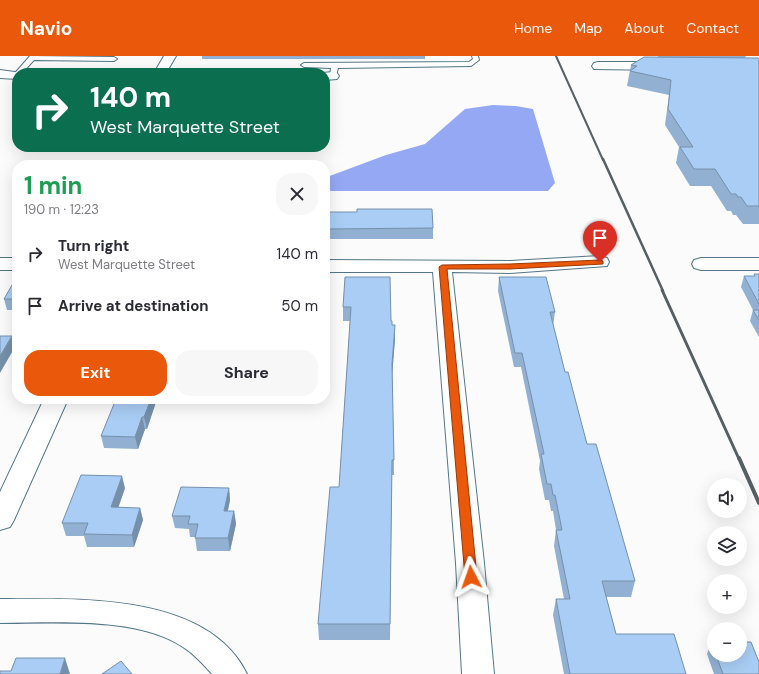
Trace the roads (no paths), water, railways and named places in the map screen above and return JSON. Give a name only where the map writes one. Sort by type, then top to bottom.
[{"type":"street","points":[[163,68],[170,56]]},
{"type":"street","points":[[598,66],[674,66]]},
{"type":"street","points":[[0,74],[12,74]]},
{"type":"street","points":[[330,266],[510,267],[600,262]]},
{"type":"street","points":[[0,264],[12,264]]},
{"type":"street","points":[[701,264],[759,264]]},
{"type":"street","points":[[442,267],[470,563],[478,674]]},
{"type":"street","points":[[0,520],[54,404]]},
{"type":"street","points":[[0,611],[106,613],[137,617],[164,625],[193,638],[216,656],[231,674]]},
{"type":"lane","points":[[331,73],[471,64],[476,60],[475,56]]},
{"type":"lane","points":[[23,68],[33,57],[114,59]]},
{"type":"lane","points":[[304,66],[312,68]]},
{"type":"water","points":[[493,105],[516,106],[533,109],[555,183],[548,191],[330,191],[330,176],[386,155],[425,144],[465,109]]},
{"type":"railway","points":[[556,56],[603,160]]},
{"type":"railway","points":[[603,159],[663,291]]},
{"type":"railway","points":[[662,290],[739,459]]},
{"type":"railway","points":[[739,458],[759,503]]}]
